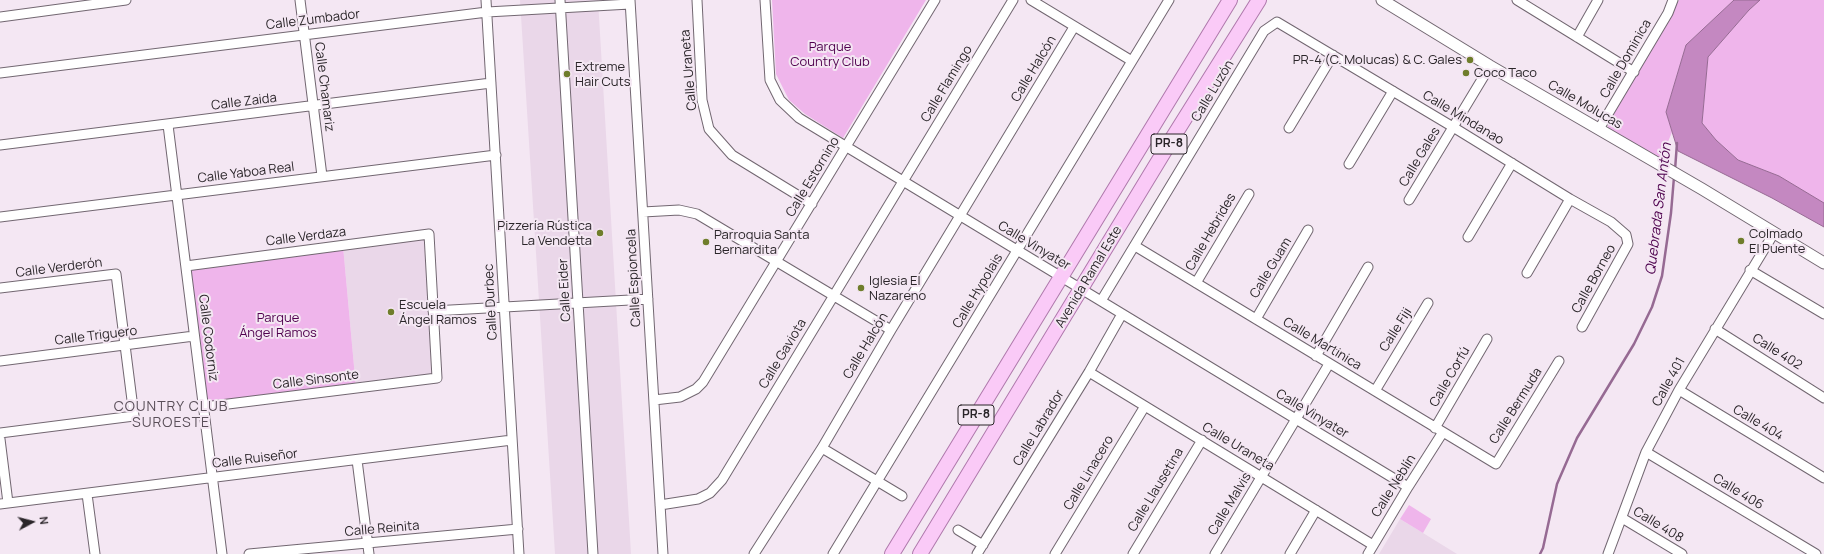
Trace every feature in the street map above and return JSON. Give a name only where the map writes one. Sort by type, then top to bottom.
[{"type":"main road","name":"Avenida Ramal Este","points":[[892,554],[1230,0]]},
{"type":"main road","name":"Avenida Ramal Este","points":[[920,554],[1082,290],[1170,142],[1259,0]]},
{"type":"street","points":[[0,17],[122,0]]},
{"type":"street","name":"Calle Chamariz","points":[[300,0],[322,176]]},
{"type":"street","name":"Calle Durbec","points":[[486,0],[519,554]]},
{"type":"street","name":"Calle Uraneta","points":[[697,0],[702,100],[709,129],[732,155],[812,204]]},
{"type":"street","name":"Calle Vinyater","points":[[765,0],[770,80],[780,100],[799,118],[1408,487]]},
{"type":"street","name":"Calle Estornino","points":[[654,400],[680,397],[696,389],[703,382],[935,0]]},
{"type":"street","name":"Calle Flamingo","points":[[903,181],[1013,0]]},
{"type":"street","points":[[1031,0],[1132,61]]},
{"type":"street","name":"Calle Molucas","points":[[1382,0],[1490,66],[1662,165],[1824,263]]},
{"type":"street","points":[[1577,37],[1598,0]]},
{"type":"street","name":"Calle Dominica","points":[[1599,129],[1668,13],[1673,0]]},
{"type":"street","name":"Calle Hypolais","points":[[833,554],[1132,61],[1165,1]]},
{"type":"street","points":[[1519,1],[1634,72]]},
{"type":"street","name":"Calle Zumbador","points":[[0,73],[487,12],[561,4],[630,2]]},
{"type":"street","name":"Calle Espioncela","points":[[630,2],[663,554]]},
{"type":"street","name":"Calle Eider","points":[[561,4],[593,554]]},
{"type":"street","name":"Calle Mindanao","points":[[1277,22],[1570,199],[1611,222],[1626,235],[1628,244]]},
{"type":"street","name":"Calle Luzón","points":[[1101,301],[1264,30],[1277,22]]},
{"type":"street","name":"Calle Halcón","points":[[754,554],[822,448],[891,330],[1074,27]]},
{"type":"street","points":[[1289,128],[1333,55]]},
{"type":"street","name":"Calle Gales","points":[[1408,200],[1490,66]]},
{"type":"street","name":"Calle Zaida","points":[[0,145],[168,125],[491,83]]},
{"type":"street","points":[[1349,164],[1393,91]]},
{"type":"street","name":"Calle Codorniz","points":[[168,125],[222,554]]},
{"type":"street","name":"Calle Yaboa Real","points":[[0,217],[496,155]]},
{"type":"street","points":[[1468,237],[1512,163]]},
{"type":"street","name":"Calle Gaviota","points":[[660,505],[698,499],[710,493],[722,480],[903,181]]},
{"type":"street","name":"Calle Hebrides","points":[[1196,283],[1249,194]]},
{"type":"street","points":[[1527,273],[1570,199]]},
{"type":"street","points":[[643,212],[679,210],[697,214],[891,330]]},
{"type":"street","name":"Calle Guam","points":[[1256,319],[1308,230]]},
{"type":"street","name":"Calle 401","points":[[1608,554],[1646,452],[1679,390],[1750,270],[1774,233]]},
{"type":"street","name":"Calle Verdaza","points":[[186,266],[429,234],[433,311]]},
{"type":"street","name":"Calle Borneo","points":[[1582,327],[1628,244]]},
{"type":"street","name":"Calle Martinica","points":[[1135,246],[1496,464]]},
{"type":"street","points":[[1316,356],[1368,267]]},
{"type":"street","points":[[1750,270],[1824,314]]},
{"type":"street","name":"Calle Verderón","points":[[0,288],[116,274],[124,345]]},
{"type":"street","points":[[433,311],[648,299]]},
{"type":"street","name":"Calle Fiji","points":[[1375,391],[1428,303]]},
{"type":"street","name":"Calle Sinsonte","points":[[204,407],[437,378],[433,311]]},
{"type":"street","name":"Calle Labrador","points":[[977,554],[1089,372],[1122,314]]},
{"type":"street","name":"Calle 402","points":[[1716,329],[1824,398]]},
{"type":"street","name":"Calle Triguero","points":[[0,361],[194,336]]},
{"type":"street","name":"Calle Corfú","points":[[1439,430],[1487,338]]},
{"type":"street","points":[[0,433],[134,416],[124,345]]},
{"type":"street","name":"Calle Bermuda","points":[[1496,464],[1559,361]]},
{"type":"street","name":"Calle Malvis","points":[[1215,554],[1329,364]]},
{"type":"street","name":"Calle Uraneta","points":[[1089,372],[1373,545]]},
{"type":"street","name":"Calle 404","points":[[1679,390],[1824,478]]},
{"type":"street","name":"Calle Linacero","points":[[1055,554],[1145,406]]},
{"type":"street","name":"Calle Neblín","points":[[1368,554],[1408,487],[1439,430]]},
{"type":"street","points":[[0,439],[4,504]]},
{"type":"street","name":"Calle Ruiseñor","points":[[4,504],[512,440]]},
{"type":"street","name":"Calle Llausetina","points":[[1133,554],[1202,440]]},
{"type":"street","points":[[822,448],[902,496]]},
{"type":"street","name":"Calle 406","points":[[1646,452],[1816,554]]},
{"type":"street","points":[[357,460],[369,554]]},
{"type":"street","points":[[87,494],[95,554]]},
{"type":"street","points":[[1290,554],[1316,510]]},
{"type":"street","name":"Calle 408","points":[[1622,518],[1682,554]]},
{"type":"street","name":"Calle Reinita","points":[[249,554],[518,529]]},
{"type":"street","points":[[958,530],[982,545]]},
{"type":"shaded area","points":[[520,0],[598,0],[631,554],[555,554]]},
{"type":"shaded area","points":[[1734,0],[1760,0],[1749,10],[1708,57],[1702,123],[1716,140],[1738,160],[1779,176],[1824,203],[1824,227],[1772,198],[1678,151],[1666,112],[1686,45]]},
{"type":"shaded area","name":"Escuela Ángel Ramos","points":[[429,234],[437,378],[356,388],[343,246]]},
{"type":"shaded area","points":[[1400,519],[1423,533],[1457,554],[1379,554]]},
{"type":"green space","name":"Parque Country Club","points":[[772,0],[926,0],[843,138],[805,114],[789,100],[776,74]]},
{"type":"green space","points":[[1679,0],[1734,0],[1686,45],[1666,112],[1672,132],[1661,159],[1608,128],[1608,124]]},
{"type":"green space","points":[[1760,0],[1824,0],[1824,203],[1779,176],[1738,160],[1716,140],[1702,123],[1708,57],[1749,10]]},
{"type":"green space","name":"Parque Ángel Ramos","points":[[343,246],[356,388],[204,407],[186,266]]},
{"type":"green space","points":[[1409,505],[1431,519],[1423,533],[1400,519]]},
{"type":"waterway","name":"Quebrada San Antón","points":[[1675,170],[1677,143]]},
{"type":"waterway","name":"Quebrada San Antón","points":[[1540,554],[1543,548],[1557,484],[1577,438],[1634,344],[1652,307],[1662,276],[1671,213],[1674,177]]},
{"type":"place","name":"PR-4 (C. Molucas) & C. Gales","points":[[1470,60]]},
{"type":"place","name":"Coco Taco","points":[[1466,73]]},
{"type":"place","name":"Extreme Hair Cuts","points":[[567,74]]},
{"type":"place","name":"Pizzería Rústica La Vendetta","points":[[600,233]]},
{"type":"place","name":"Colmado El Puente","points":[[1741,241]]},
{"type":"place","name":"Parroquia Santa Bernardita","points":[[706,242]]},
{"type":"place","name":"Iglesia El Nazareno","points":[[861,288]]},
{"type":"place","name":"Escuela Ángel Ramos","points":[[391,312]]},
{"type":"district","name":"COUNTRY CLUB SUROESTE","points":[[171,416]]}]
